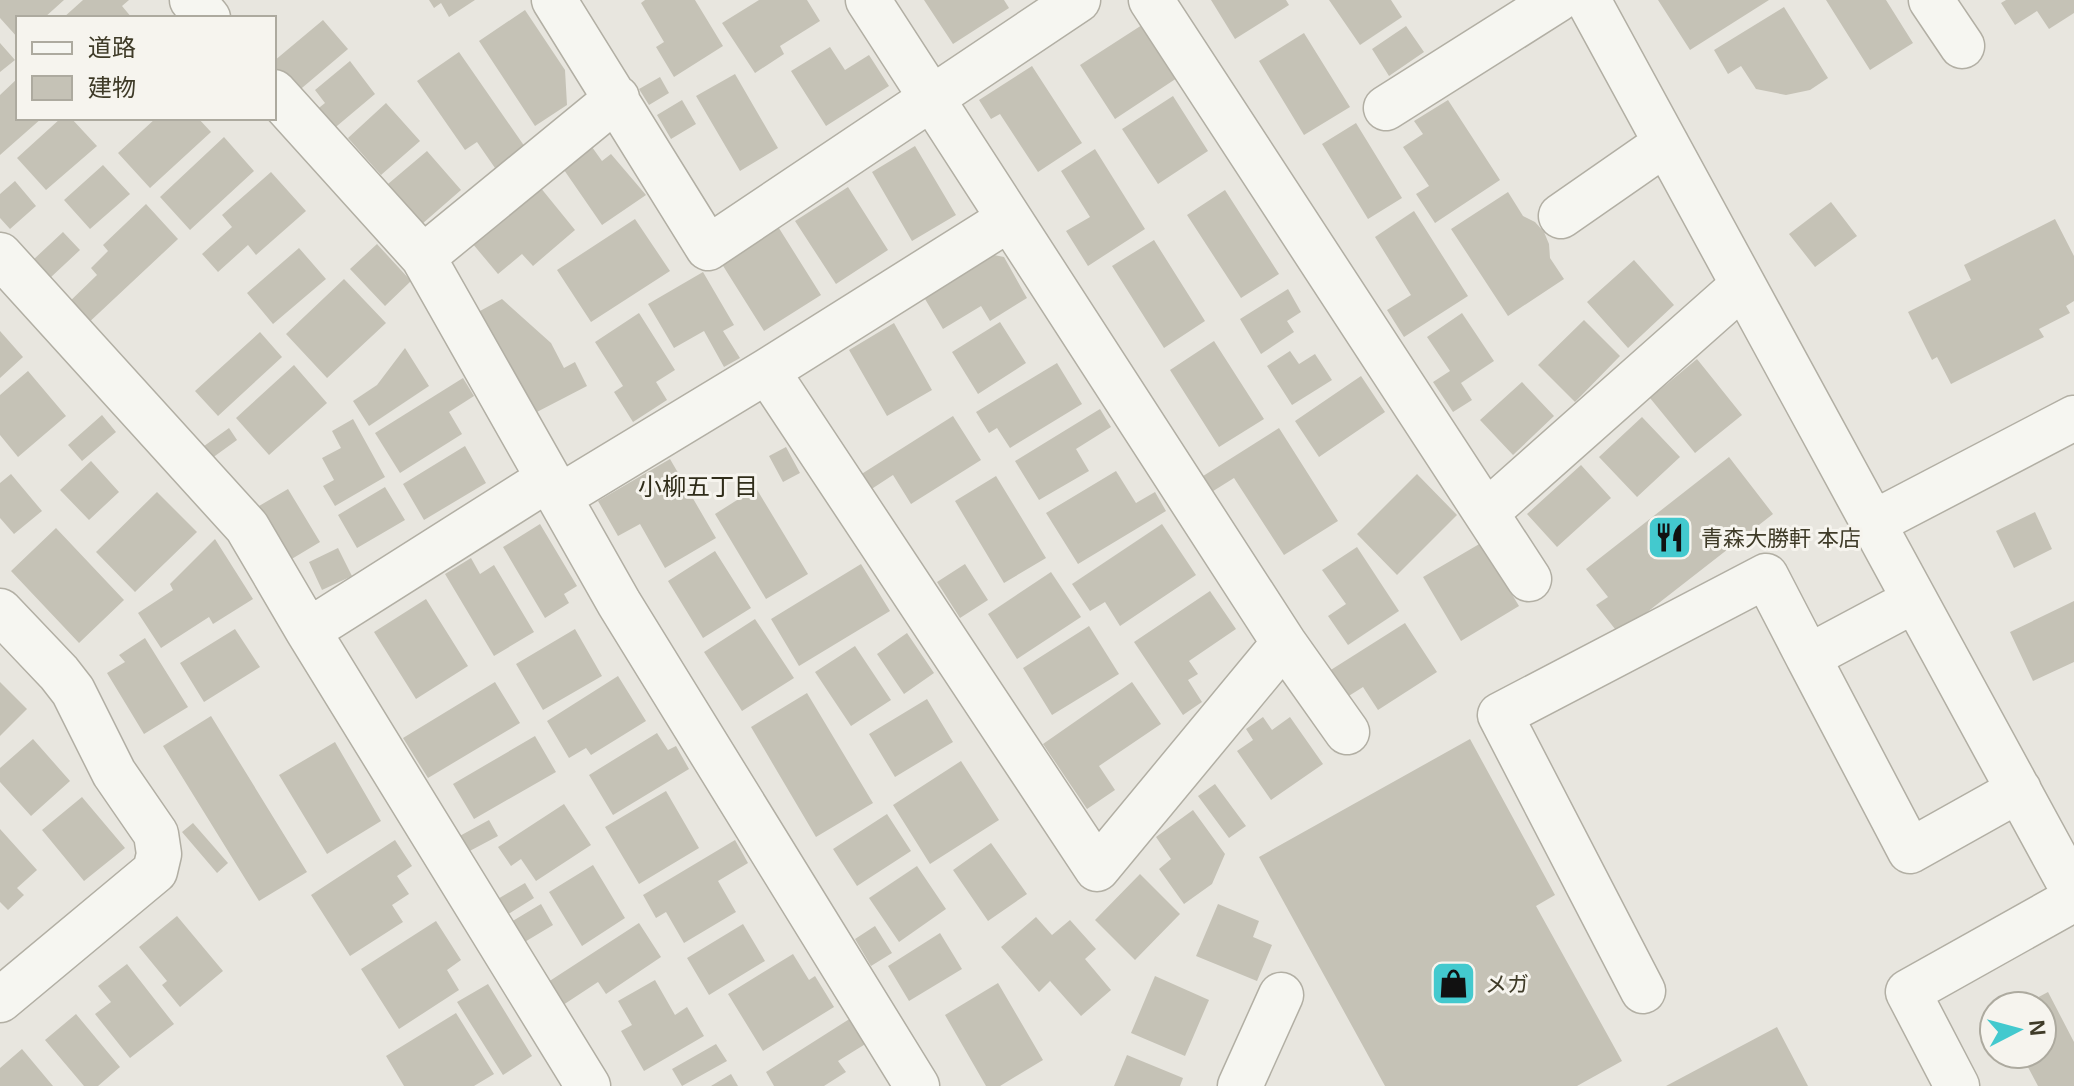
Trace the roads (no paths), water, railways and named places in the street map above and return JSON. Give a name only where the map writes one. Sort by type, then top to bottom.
[{"type":"street","points":[[192,0],[206,16]]},
{"type":"street","points":[[554,0],[708,248],[1078,0]]},
{"type":"street","points":[[868,0],[1284,643],[1347,732]]},
{"type":"street","points":[[1151,0],[1529,579]]},
{"type":"street","points":[[1386,108],[1557,0]]},
{"type":"street","points":[[1588,0],[2074,892]]},
{"type":"street","points":[[1931,0],[1962,46]]},
{"type":"street","points":[[276,94],[423,257],[628,616],[917,1086]]},
{"type":"street","points":[[423,257],[617,98]]},
{"type":"street","points":[[1561,216],[1666,143]]},
{"type":"street","points":[[308,631],[554,488],[767,371],[1009,219]]},
{"type":"street","points":[[0,255],[247,527],[588,1086]]},
{"type":"street","points":[[1487,512],[1743,285]]},
{"type":"street","points":[[767,371],[1097,869],[1284,643]]},
{"type":"street","points":[[1873,523],[2074,418]]},
{"type":"street","points":[[1643,991],[1500,715],[1766,576],[1910,851],[2019,790]]},
{"type":"street","points":[[1808,657],[1915,600]]},
{"type":"street","points":[[0,611],[73,691],[114,773],[156,834],[159,854],[155,871],[0,1000]]},
{"type":"street","points":[[1957,1086],[1908,992],[2074,899]]},
{"type":"street","points":[[1240,1086],[1281,995]]},
{"type":"place","name":"青森大勝軒 本店","points":[[1670,538]]},
{"type":"place","name":"メガ","points":[[1454,984]]},
{"type":"district","name":"小柳五丁目","points":[[698,487]]}]
